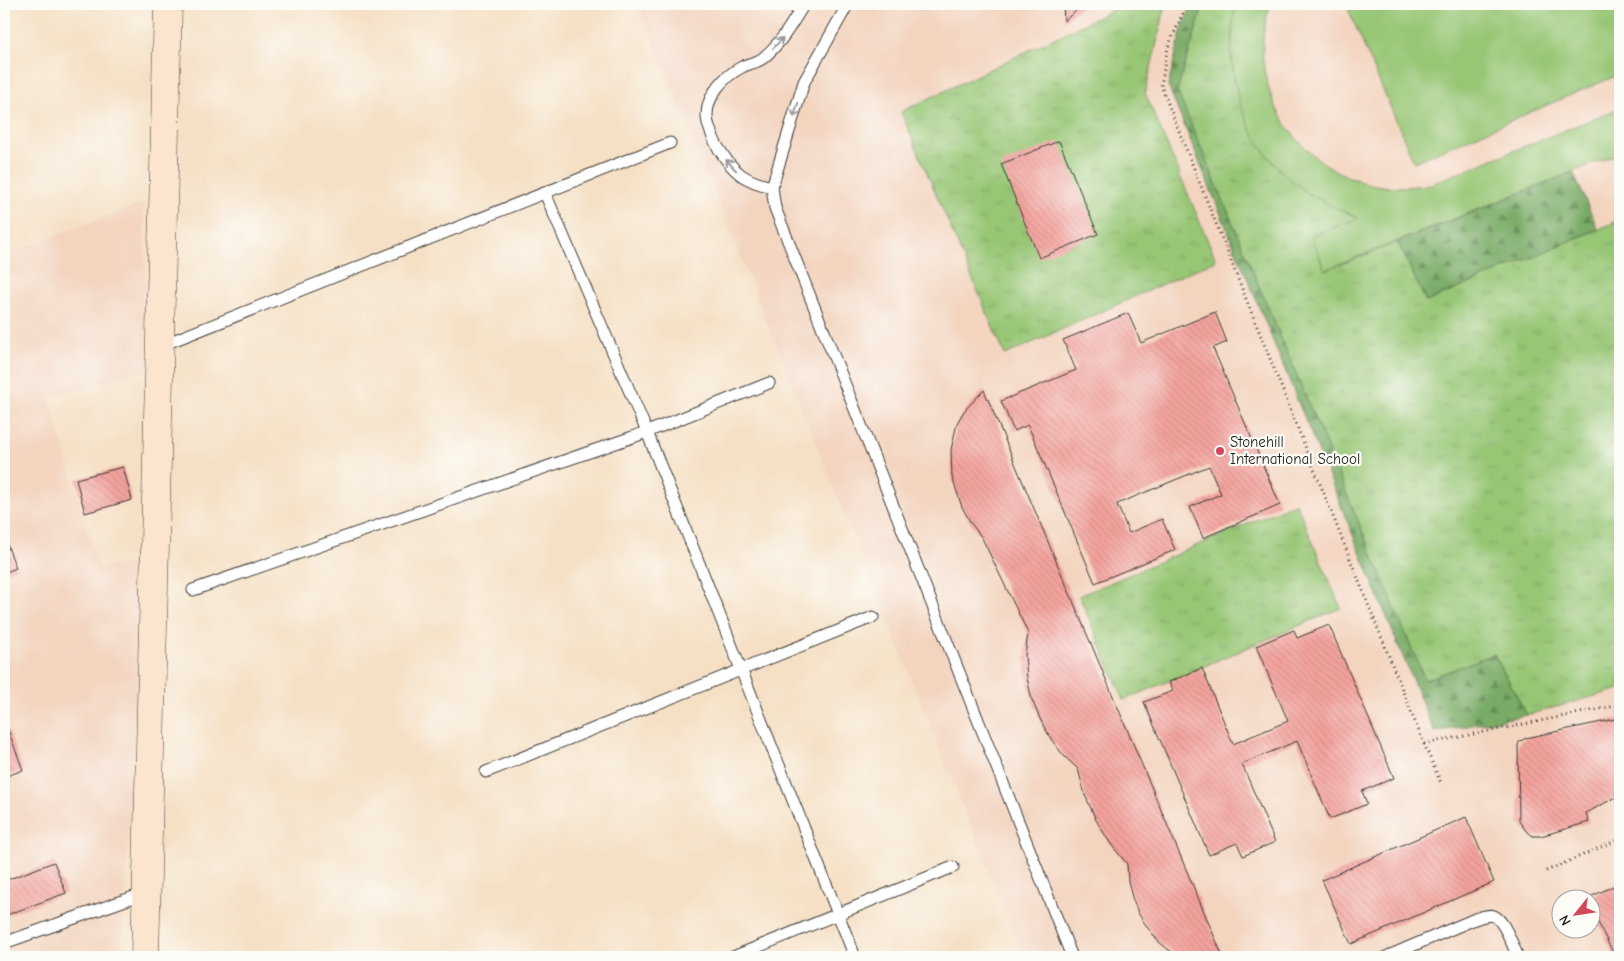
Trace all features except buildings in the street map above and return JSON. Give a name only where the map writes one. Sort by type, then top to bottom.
[{"type":"street","points":[[146,957],[168,4]]},
{"type":"lane","points":[[772,187],[752,182],[729,166],[716,144],[707,118],[708,109],[710,100],[722,81],[742,67],[761,60],[780,42],[804,4]]},
{"type":"lane","points":[[848,4],[804,82],[772,187],[775,208],[1072,957]]},
{"type":"lane","points":[[160,346],[670,143]]},
{"type":"lane","points":[[545,193],[647,432],[856,957]]},
{"type":"lane","points":[[194,590],[647,432],[769,383]]},
{"type":"lane","points":[[486,772],[873,617]]},
{"type":"lane","points":[[733,957],[953,868]]},
{"type":"lane","points":[[4,943],[147,893]]},
{"type":"lane","points":[[1386,957],[1475,918],[1494,916],[1502,922],[1518,957]]},
{"type":"path","points":[[1187,4],[1168,47],[1160,86],[1441,783]]},
{"type":"path","points":[[1424,744],[1620,705]]},
{"type":"path","points":[[1546,871],[1620,838]]},
{"type":"shaded area","name":"Stonehill International School","points":[[638,4],[1620,4],[1620,957],[1024,957]]},
{"type":"shaded area","points":[[143,203],[148,370],[49,397],[99,568],[147,561],[121,951],[102,957],[4,957],[4,255]]},
{"type":"green space","points":[[1125,4],[1166,4],[1145,93],[1216,260],[1005,355],[901,112]]},
{"type":"green space","points":[[1192,4],[1204,4],[1177,91],[1425,680],[1494,654],[1527,715],[1434,732],[1168,86],[1182,28]]},
{"type":"green space","points":[[1204,4],[1236,4],[1233,22],[1232,57],[1237,91],[1249,124],[1268,156],[1286,174],[1359,218],[1326,270],[1398,242],[1426,302],[1620,220],[1620,689],[1527,715],[1494,654],[1425,680],[1177,91]]},
{"type":"green space","points":[[1236,4],[1271,4],[1264,31],[1263,59],[1268,86],[1278,111],[1293,134],[1312,154],[1334,170],[1360,181],[1395,187],[1431,184],[1620,108],[1620,153],[1325,270],[1311,236],[1359,218],[1322,201],[1301,188],[1281,171],[1264,151],[1251,129],[1241,106],[1232,56],[1232,30]]},
{"type":"green space","points":[[1346,4],[1620,4],[1620,74],[1414,162]]},
{"type":"green space","points":[[1573,172],[1598,229],[1426,302],[1398,242]]},
{"type":"green space","points":[[1296,503],[1341,608],[1124,700],[1079,596]]},
{"type":"place","name":"Stonehill International School","points":[[1220,451]]}]
